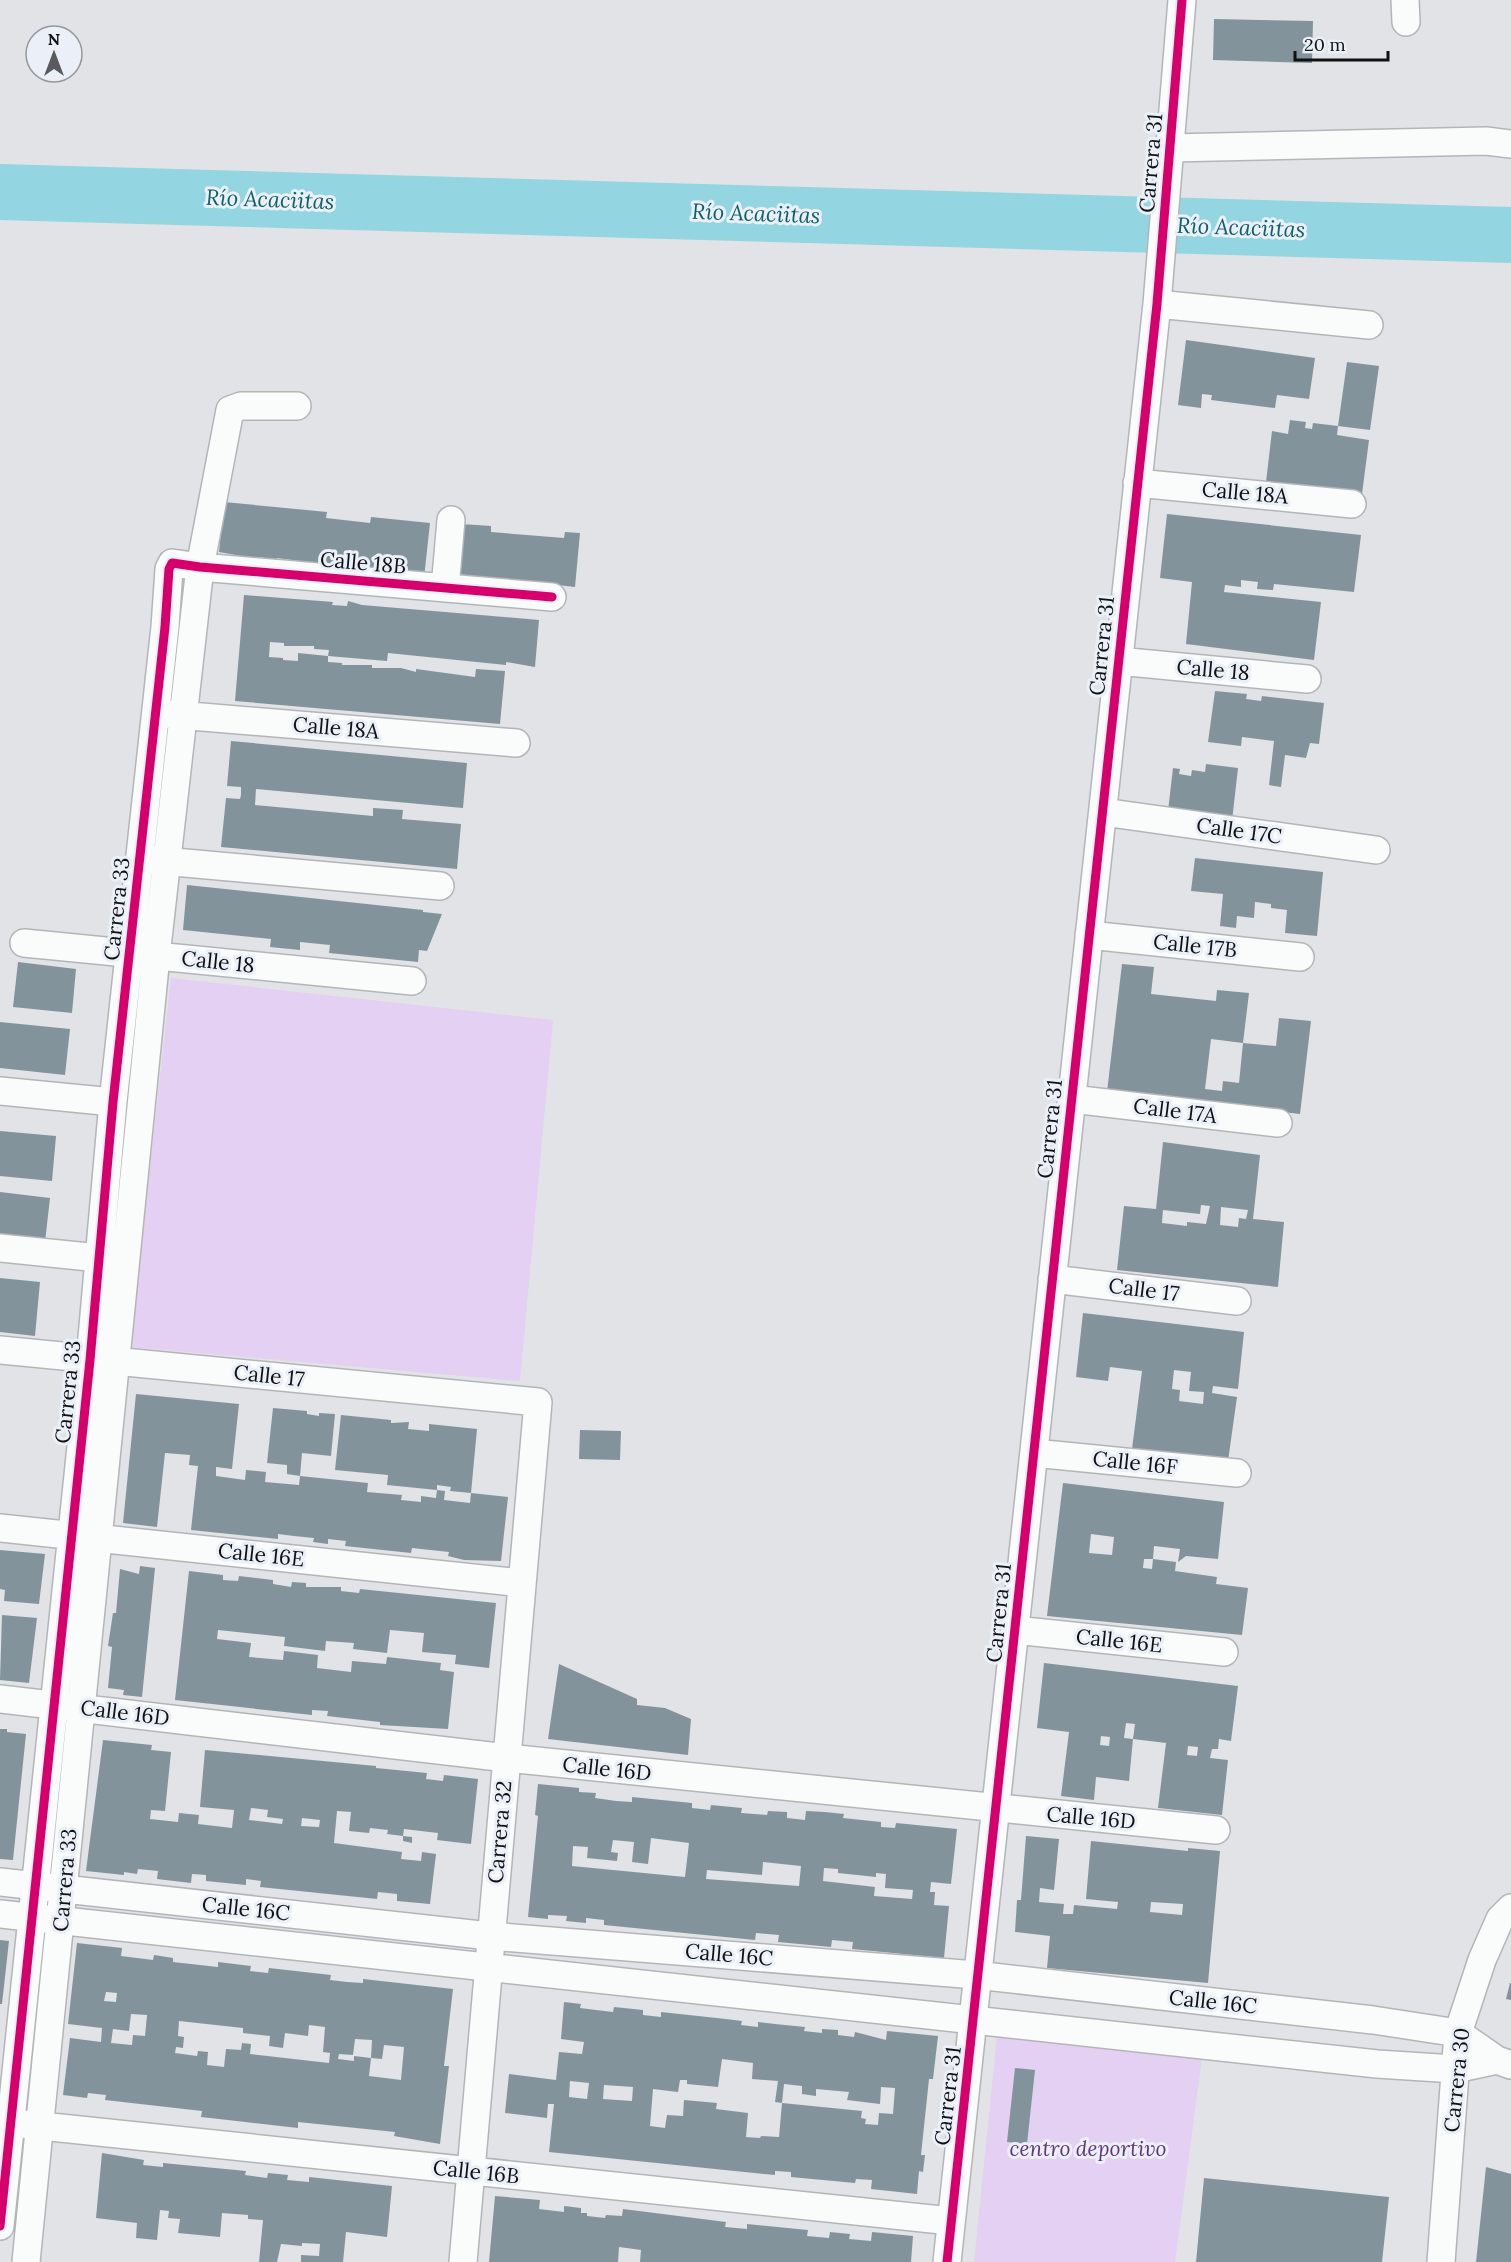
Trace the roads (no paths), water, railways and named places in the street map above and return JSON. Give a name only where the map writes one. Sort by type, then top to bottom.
[{"type":"street","name":"Carrera 31","points":[[947,2262],[975,2020],[976,1975],[996,1809],[1160,277],[1182,0]]},
{"type":"street","points":[[1170,155],[1486,141],[1511,144]]},
{"type":"street","points":[[1157,304],[1369,326]]},
{"type":"street","name":"Carrera 33","points":[[102,1361],[99,1258],[113,1102],[143,955],[168,862],[200,567],[230,410],[241,406],[297,406]]},
{"type":"street","name":"Calle 18A","points":[[1137,483],[1352,504]]},
{"type":"street","points":[[445,588],[451,520]]},
{"type":"street","name":"Carrera 33","points":[[0,2226],[4,2122],[34,1918],[34,1886],[53,1704],[84,1537],[143,955],[141,858],[169,569],[172,563]]},
{"type":"street","name":"Calle 18B","points":[[172,563],[552,597]]},
{"type":"street","name":"Calle 18","points":[[1118,661],[1307,679]]},
{"type":"street","name":"Calle 18A","points":[[156,713],[516,743]]},
{"type":"street","name":"Calle 17C","points":[[1102,812],[1376,850]]},
{"type":"street","points":[[141,858],[440,886]]},
{"type":"street","name":"Calle 17B","points":[[1089,935],[1300,957]]},
{"type":"street","name":"Calle 18","points":[[24,944],[412,981]]},
{"type":"street","points":[[0,1091],[113,1102]]},
{"type":"street","name":"Calle 17A","points":[[1072,1099],[1278,1123]]},
{"type":"street","points":[[0,1248],[99,1258]]},
{"type":"street","name":"Calle 17","points":[[1052,1279],[1237,1301]]},
{"type":"street","name":"Calle 17","points":[[0,1350],[538,1402]]},
{"type":"street","name":"Carrera 32","points":[[463,2262],[469,2171],[490,1967],[490,1936],[538,1402]]},
{"type":"street","name":"Calle 16F","points":[[1034,1453],[1237,1473]]},
{"type":"street","name":"Calle 16E","points":[[0,1528],[522,1583]]},
{"type":"street","name":"Carrera 33","points":[[26,2262],[82,1707],[84,1537]]},
{"type":"street","name":"Calle 16E","points":[[1015,1629],[1224,1652]]},
{"type":"street","name":"Calle 16D","points":[[0,1699],[507,1758],[1216,1830]]},
{"type":"street","name":"Calle 16C","points":[[0,1882],[490,1936],[976,1975],[1373,2020],[1458,2034]]},
{"type":"street","name":"Carrera 30","points":[[1441,2262],[1458,2034],[1482,1960],[1500,1919],[1511,1908]]},
{"type":"street","name":"Calle 16C","points":[[0,1914],[1365,2063],[1455,2069],[1504,2062]]},
{"type":"street","points":[[1458,2034],[1504,2062]]},
{"type":"street","name":"Calle 16B","points":[[4,2122],[951,2221]]},
{"type":"waterway","name":"Río Acaciitas","points":[[0,192],[1511,235]]},
{"type":"park label","name":"centro deportivo","points":[[1088,2149]]}]
